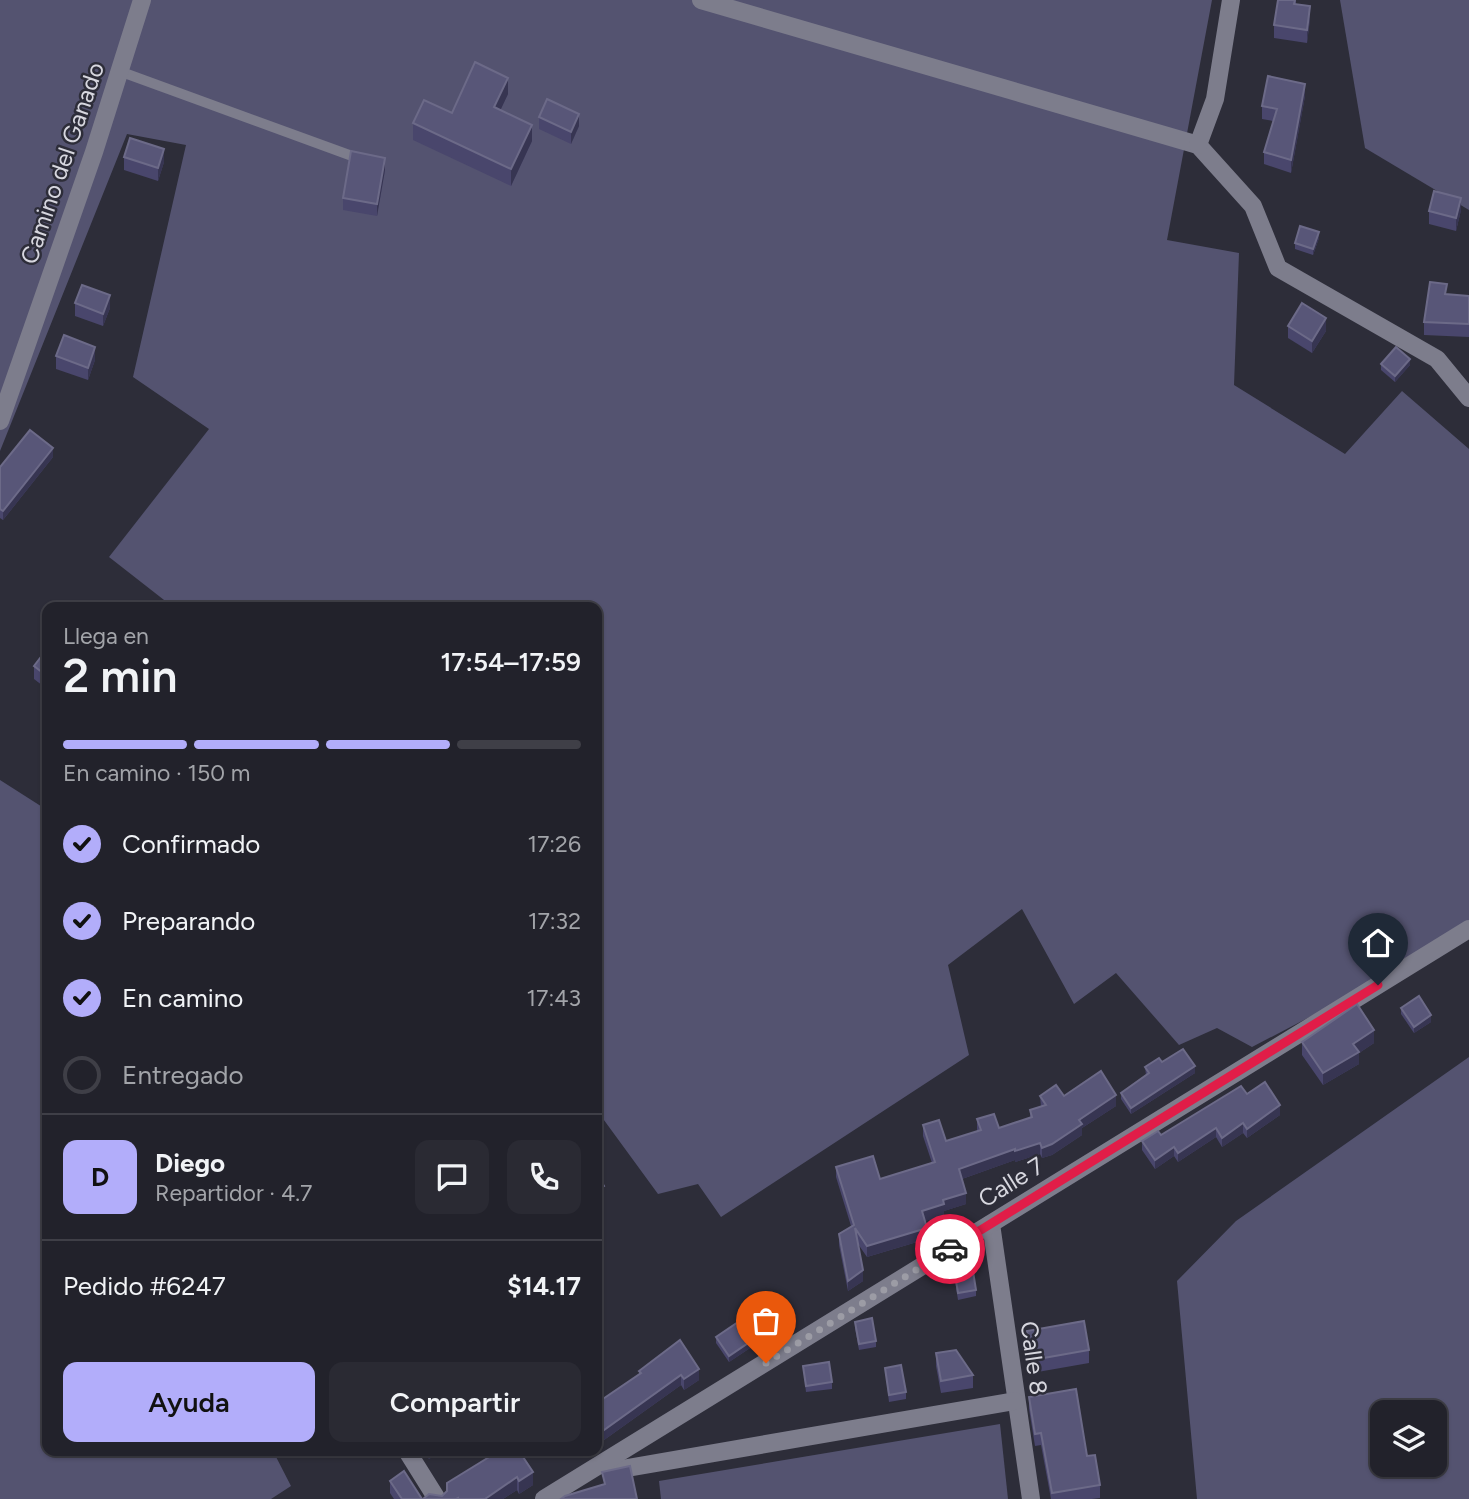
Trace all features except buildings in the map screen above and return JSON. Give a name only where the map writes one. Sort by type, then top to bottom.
[{"type":"street","name":"Camino del Ganado","points":[[0,421],[142,0]]},
{"type":"street","points":[[701,0],[1198,145],[1252,206],[1278,268],[1437,359],[1469,398]]},
{"type":"street","points":[[1198,145],[1215,99],[1231,0]]},
{"type":"street","name":"Calle 7","points":[[544,1499],[1469,929]]},
{"type":"street","name":"Calle 8","points":[[991,1224],[1031,1499]]},
{"type":"street","points":[[585,1475],[1015,1401]]},
{"type":"street","points":[[410,1456],[437,1499]]},
{"type":"lane","points":[[120,71],[366,161]]},
{"type":"shaded area","points":[[0,0],[1212,0],[1167,240],[1239,253],[1234,385],[1345,454],[1402,391],[1469,449],[1469,934],[1252,1047],[1217,1028],[1179,1045],[1116,973],[1074,1004],[1022,909],[948,965],[969,1055],[721,1217],[698,1184],[658,1194],[602,1117],[602,602],[167,602],[109,557],[209,429],[133,377],[186,145],[127,134],[0,451]]},
{"type":"shaded area","points":[[1340,0],[1469,0],[1469,210],[1365,148]]},
{"type":"shaded area","points":[[0,780],[42,807],[42,1456],[276,1456],[291,1486],[271,1499],[0,1499]]},
{"type":"shaded area","points":[[1469,1057],[1469,1499],[1197,1499],[1177,1281],[1236,1221]]},
{"type":"shaded area","points":[[1000,1424],[1008,1499],[661,1499],[659,1481]]},
{"type":"way so far","points":[[766,1363],[950,1249]]},
{"type":"route","points":[[950,1249],[1378,985]]}]
